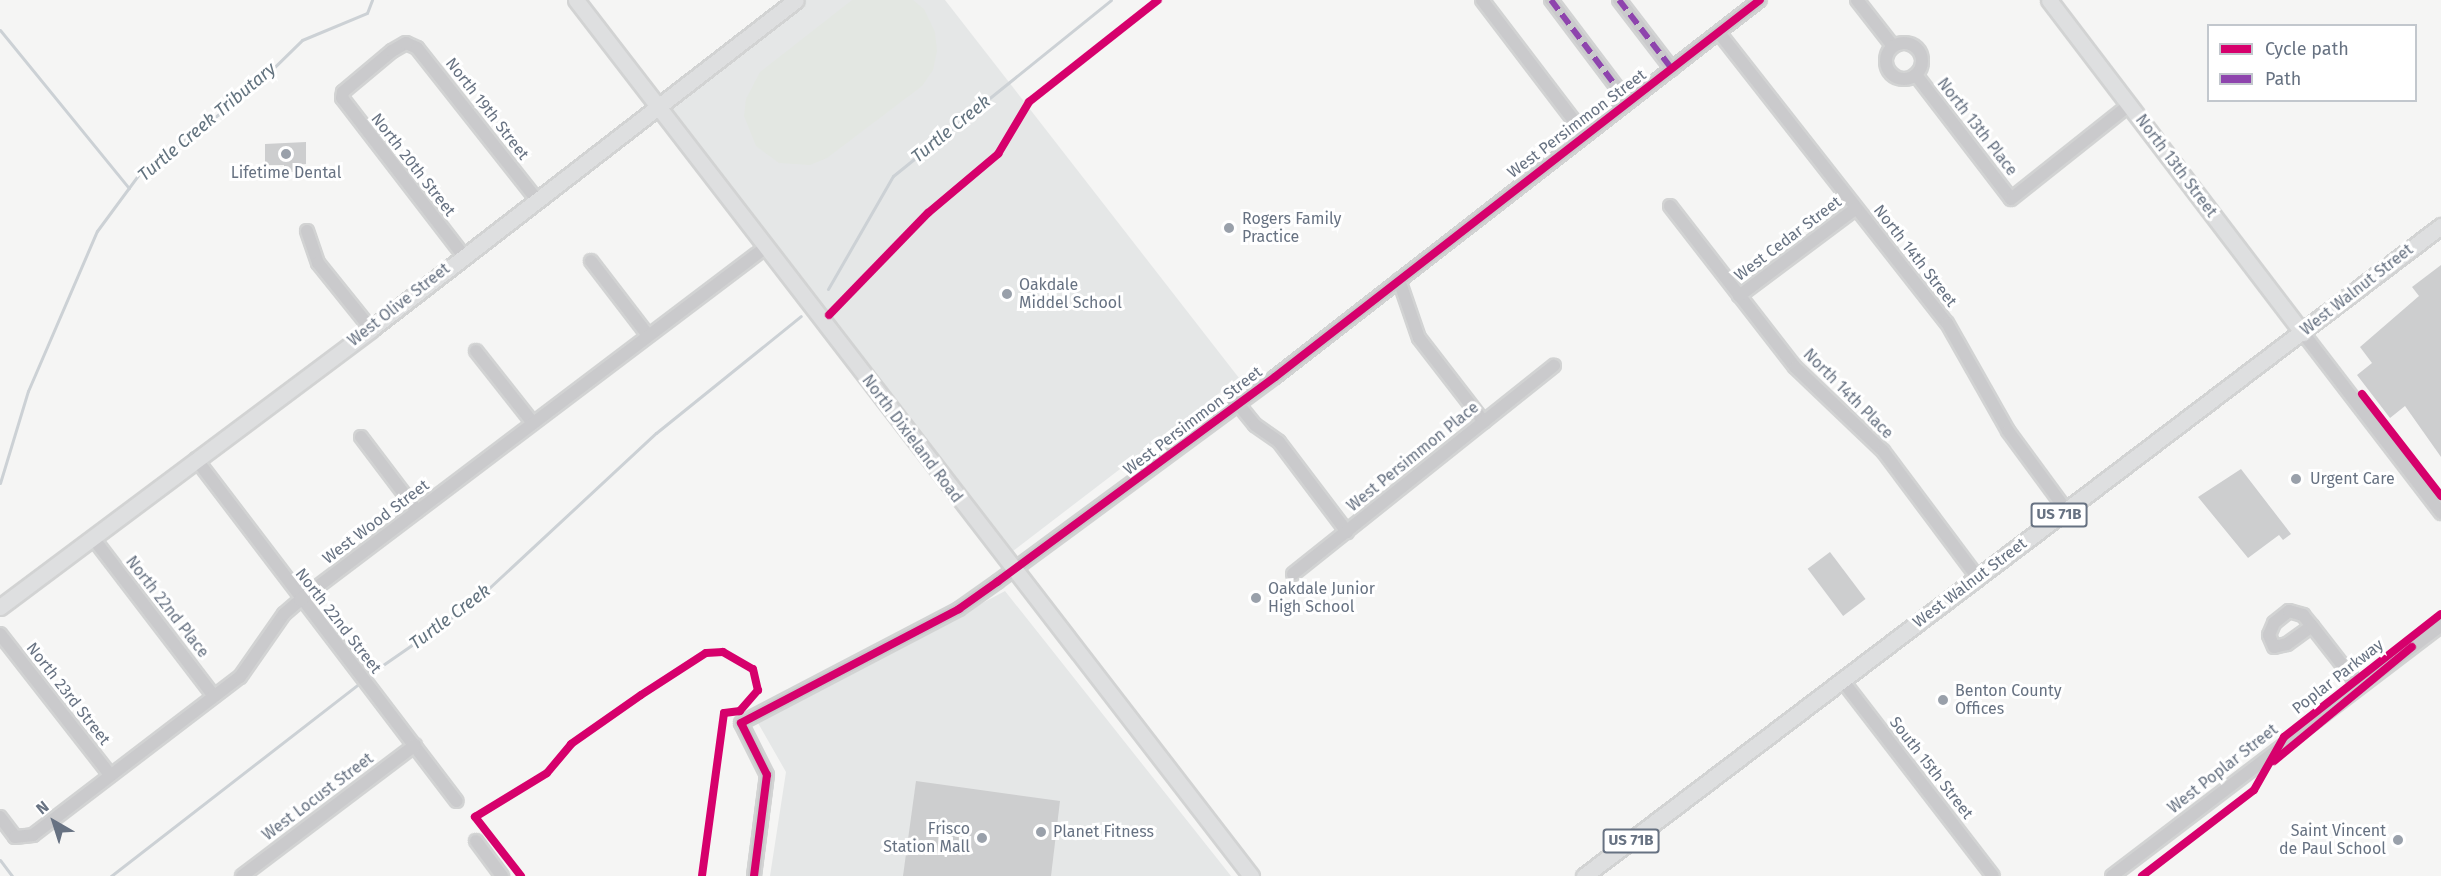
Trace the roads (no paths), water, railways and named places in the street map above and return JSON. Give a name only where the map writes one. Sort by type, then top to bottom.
[{"type":"main road","name":"North Dixieland Road","points":[[576,0],[661,105],[1012,570],[1251,876]]},
{"type":"main road","name":"West Olive Street","points":[[0,607],[371,329],[463,255],[538,201],[796,0]]},
{"type":"main road","name":"North 13th Street","points":[[2049,0],[2303,333]]},
{"type":"main road","name":"West Walnut Street","points":[[1584,876],[2303,333],[2441,226]]},
{"type":"street","points":[[1482,0],[1584,134]]},
{"type":"street","points":[[1551,0],[1628,102]]},
{"type":"street","points":[[1619,0],[1672,69]]},
{"type":"street","name":"West Persimmon Street","points":[[754,876],[767,775],[741,723],[959,609],[1238,404],[1584,134],[1720,34],[1760,0]]},
{"type":"street","points":[[1857,0],[1893,46]]},
{"type":"street","name":"North 14th Street","points":[[1720,34],[1947,323],[2008,431],[2066,510]]},
{"type":"street","name":"North 13th Place","points":[[1906,42],[1917,47],[1923,64],[1916,75],[1899,79],[1889,71],[1886,60],[1893,46],[1906,42]]},
{"type":"street","name":"North 19th Street","points":[[343,92],[406,43],[417,48],[538,201]]},
{"type":"street","name":"North 13th Place","points":[[1916,75],[2011,199],[2129,105]]},
{"type":"street","name":"North 20th Street","points":[[343,92],[346,106],[463,255]]},
{"type":"street","name":"North 14th Place","points":[[1670,206],[1795,367],[1883,451],[1978,578]]},
{"type":"street","name":"West Cedar Street","points":[[1740,296],[1856,208]]},
{"type":"street","points":[[307,231],[318,263],[371,329]]},
{"type":"street","name":"West Wood Street","points":[[0,817],[15,837],[24,839],[240,677],[284,614],[300,600],[647,334],[766,247]]},
{"type":"street","points":[[591,261],[647,334]]},
{"type":"street","points":[[1399,280],[1419,338],[1484,422]]},
{"type":"street","points":[[2303,333],[2441,513]]},
{"type":"street","points":[[476,351],[532,422]]},
{"type":"street","name":"West Persimmon Place","points":[[1293,574],[1554,366]]},
{"type":"street","points":[[1238,404],[1255,425],[1279,442],[1347,532]]},
{"type":"street","points":[[361,437],[417,511]]},
{"type":"street","name":"North 22nd Street","points":[[196,459],[300,600],[457,801]]},
{"type":"street","name":"North 22nd Place","points":[[93,538],[214,696]]},
{"type":"street","name":"West Poplar Street","points":[[2112,876],[2358,685],[2441,625]]},
{"type":"street","points":[[2312,626],[2358,685]]},
{"type":"street","name":"North 23rd Street","points":[[0,634],[110,775]]},
{"type":"street","name":"South 15th Street","points":[[1842,680],[1994,876]]},
{"type":"street","name":"West Locust Street","points":[[242,876],[415,745]]},
{"type":"street","points":[[476,841],[502,876]]},
{"type":"waterway","name":"Turtle Creek Tributary","points":[[0,483],[28,391],[97,231],[139,174],[251,90],[302,40],[367,13],[372,0]]},
{"type":"waterway","name":"Turtle Creek","points":[[828,289],[893,176],[1111,0]]},
{"type":"waterway","points":[[0,30],[129,188]]},
{"type":"waterway","name":"Turtle Creek","points":[[367,676],[474,602],[656,433],[801,316]]},
{"type":"waterway","name":"Turtle Creek","points":[[111,876],[362,681]]},
{"type":"waterway","name":"Turtle Creek Tributary","points":[[0,860],[12,876]]},
{"type":"place","name":"Lifetime Dental","points":[[286,154]]},
{"type":"place","name":"Rogers Family Practice","points":[[1229,228]]},
{"type":"place","name":"Oakdale Middel School","points":[[1007,294]]},
{"type":"place","name":"Urgent Care","points":[[2296,479]]},
{"type":"place","name":"Oakdale Junior High School","points":[[1256,598]]},
{"type":"place","name":"Benton County Offices","points":[[1943,700]]},
{"type":"place","name":"Planet Fitness","points":[[1041,832]]},
{"type":"place","name":"Frisco Station Mall","points":[[982,838]]},
{"type":"place","name":"Saint Vincent de Paul School","points":[[2398,840]]}]
